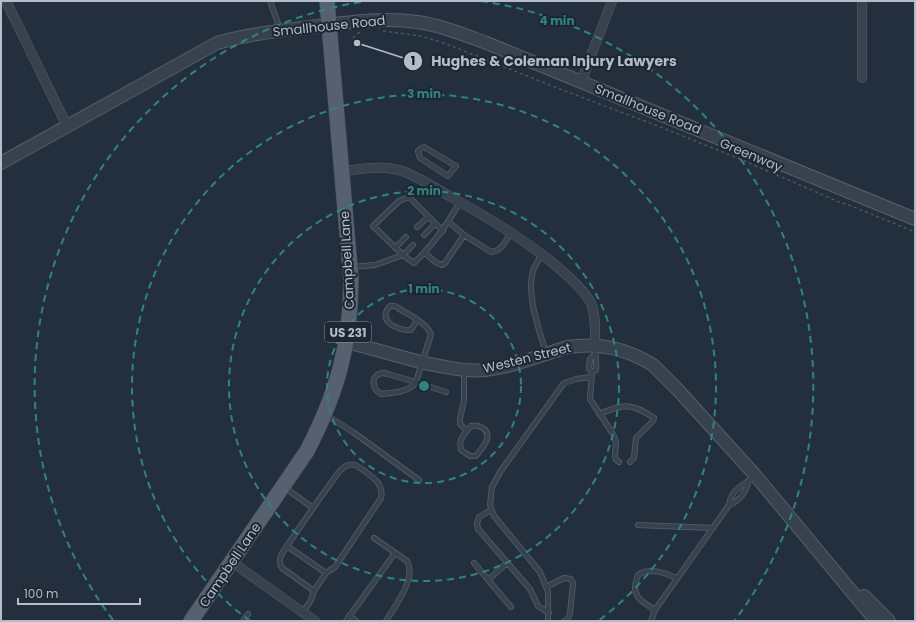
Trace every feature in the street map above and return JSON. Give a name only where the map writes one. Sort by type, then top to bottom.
[{"type":"main road","name":"Campbell Lane","points":[[191,621],[307,451],[325,415],[337,381],[347,342],[351,299],[350,268],[327,1]]},
{"type":"street","points":[[6,1],[67,126]]},
{"type":"street","points":[[581,82],[612,1]]},
{"type":"street","points":[[862,1],[862,78]]},
{"type":"street","name":"Smallhouse Road","points":[[1,163],[217,43],[251,34],[329,25],[392,20],[418,22],[449,29],[503,49],[915,219]]},
{"type":"street","points":[[342,171],[391,168],[404,172],[460,202],[511,233],[557,266],[579,287],[590,301],[594,312],[595,349]]},
{"type":"street","name":"Westen Street","points":[[347,342],[454,370],[464,371],[486,370],[502,367],[568,347],[595,349],[611,347],[625,350],[642,358],[653,365],[688,401],[751,479],[889,621]]},
{"type":"street","name":"Westen Street","points":[[801,530],[876,621]]},
{"type":"street","points":[[232,562],[315,621]]},
{"type":"lane","points":[[270,1],[281,31]]},
{"type":"lane","points":[[424,147],[428,148],[456,166],[448,176],[420,158],[418,151],[424,147]]},
{"type":"lane","points":[[443,231],[409,198],[399,201],[373,226],[395,248],[414,263],[425,253],[443,231],[460,202]]},
{"type":"lane","points":[[417,227],[428,216]]},
{"type":"lane","points":[[449,222],[464,235],[491,252],[494,252],[502,247],[511,233]]},
{"type":"lane","points":[[424,235],[435,224]]},
{"type":"lane","points":[[425,253],[435,262],[442,265],[445,263],[464,235]]},
{"type":"lane","points":[[395,248],[406,237]]},
{"type":"lane","points":[[350,268],[375,265],[403,254],[413,245]]},
{"type":"lane","points":[[542,255],[534,268],[532,277],[532,291],[533,307],[547,353]]},
{"type":"lane","points":[[417,320],[411,330],[391,326],[385,315],[386,310],[390,306],[394,306],[417,320],[429,329],[431,334],[416,382],[414,385],[410,388],[394,393],[381,394],[376,391],[373,382],[375,376],[384,373],[416,382],[446,392]]},
{"type":"lane","points":[[595,349],[590,359],[589,369],[592,375],[590,399],[613,434],[616,442],[614,456],[618,462]]},
{"type":"lane","points":[[464,371],[464,400],[460,424],[466,431]]},
{"type":"lane","points":[[548,621],[548,592],[540,572],[494,516],[490,505],[492,487],[500,472],[564,383],[592,375]]},
{"type":"lane","points":[[599,414],[617,407],[631,406],[642,409],[654,418],[636,438],[634,458],[630,462]]},
{"type":"lane","points":[[325,415],[354,432],[419,480]]},
{"type":"lane","points":[[475,425],[487,432],[488,438],[486,443],[476,456],[470,456],[461,450],[459,443],[466,431],[471,426],[475,425]]},
{"type":"lane","points":[[303,612],[326,573],[335,567],[382,498],[383,492],[377,481],[355,465],[349,465],[338,472],[279,560],[282,568],[314,591]]},
{"type":"lane","points":[[651,621],[655,610],[729,505],[730,499],[741,484],[751,479]]},
{"type":"lane","points":[[283,486],[313,508]]},
{"type":"lane","points":[[491,510],[479,518],[477,523],[478,529],[530,589],[538,606],[549,613]]},
{"type":"lane","points":[[638,525],[713,528]]},
{"type":"lane","points":[[374,538],[395,552],[410,566],[410,573],[406,586],[386,621]]},
{"type":"lane","points":[[287,546],[326,573]]},
{"type":"lane","points":[[346,621],[395,552]]},
{"type":"lane","points":[[474,563],[511,607]]},
{"type":"lane","points":[[488,580],[507,563]]},
{"type":"lane","points":[[655,610],[640,601],[636,595],[635,590],[638,575],[643,572],[651,571],[664,573],[677,578]]},
{"type":"lane","points":[[546,587],[564,578],[571,580],[573,584],[570,614],[567,620],[564,621]]},
{"type":"lane","points":[[243,621],[248,614]]},
{"type":"lane","points":[[349,616],[356,621]]},
{"type":"path","points":[[353,38],[358,33],[363,31]]},
{"type":"path","name":"Greenway","points":[[381,31],[421,36],[444,43],[670,131],[780,176],[787,181],[915,232]]},
{"type":"place","name":"Hughes & Coleman Injury Lawyers","points":[[357,43]]}]
